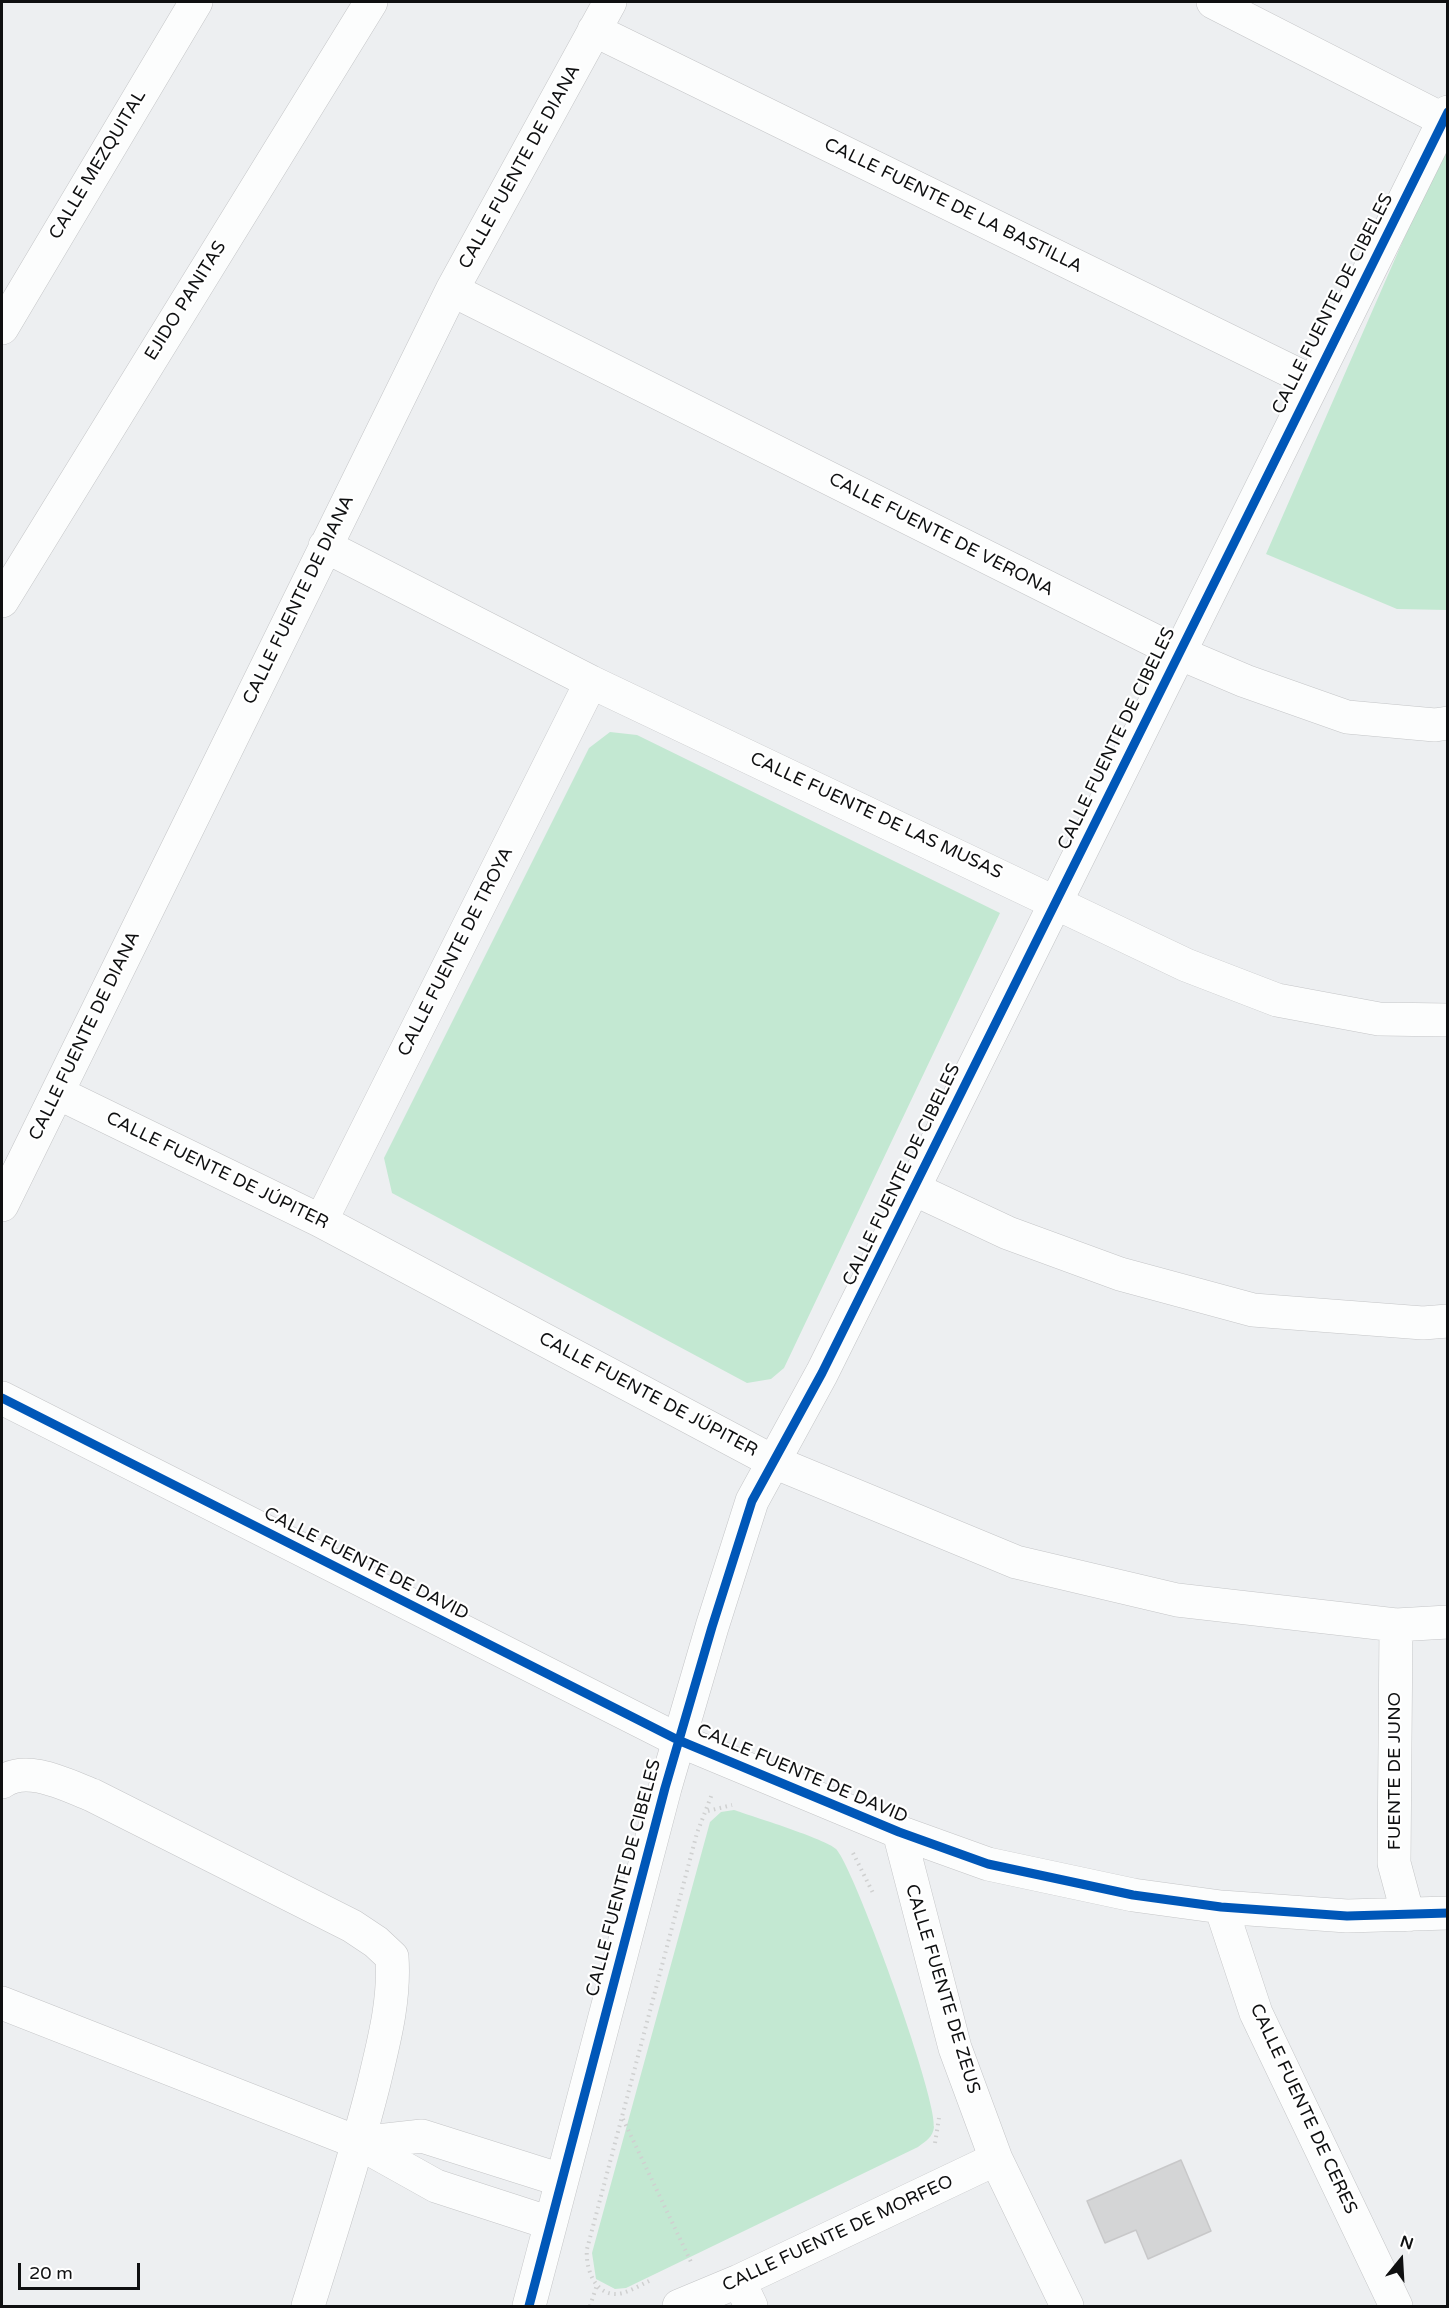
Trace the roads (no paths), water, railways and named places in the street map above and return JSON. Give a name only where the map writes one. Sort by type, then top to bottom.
[{"type":"street","name":"CALLE MEZQUITAL","points":[[2,328],[196,2]]},
{"type":"street","name":"EJIDO PANITAS","points":[[2,601],[371,2]]},
{"type":"street","name":"CALLE FUENTE DE DIANA","points":[[2,1205],[452,290],[610,2]]},
{"type":"street","points":[[1213,2],[1446,116]]},
{"type":"street","name":"CALLE FUENTE DE LA BASTILLA","points":[[594,30],[1313,382]]},
{"type":"street","name":"CALLE FUENTE DE CIBELES","points":[[529,2307],[678,1740],[752,1501],[822,1373],[1446,116]]},
{"type":"street","name":"CALLE FUENTE DE VERONA","points":[[452,290],[1179,653],[1245,681],[1347,717],[1435,725],[1448,723]]},
{"type":"street","name":"CALLE FUENTE DE LAS MUSAS","points":[[325,546],[591,682],[1055,901],[1186,966],[1277,1000],[1379,1019],[1448,1020]]},
{"type":"street","name":"CALLE FUENTE DE TROYA","points":[[321,1221],[591,682]]},
{"type":"street","name":"CALLE FUENTE DE JÚPITER","points":[[58,1093],[321,1221],[774,1462],[1016,1562],[1177,1600],[1396,1625],[1448,1622]]},
{"type":"street","points":[[914,1189],[1008,1233],[1120,1274],[1253,1310],[1423,1323],[1448,1320]]},
{"type":"street","name":"CALLE FUENTE DE DAVID","points":[[2,1398],[678,1740],[899,1832],[988,1864],[1133,1895],[1221,1907],[1347,1916],[1448,1913]]},
{"type":"street","name":"FUENTE DE JUNO","points":[[1396,1625],[1394,1863],[1408,1915]]},
{"type":"street","points":[[2,1782],[25,1774],[52,1780],[92,1795],[352,1926],[376,1942],[392,1957],[394,1983],[389,2016],[359,2143],[308,2307]]},
{"type":"street","name":"CALLE FUENTE DE ZEUS","points":[[899,1832],[955,2048],[996,2159],[1067,2307]]},
{"type":"street","name":"CALLE FUENTE DE CERES","points":[[1221,1907],[1256,2013],[1396,2307]]},
{"type":"street","points":[[2,2003],[359,2143],[436,2186],[550,2223]]},
{"type":"street","points":[[359,2143],[422,2136],[561,2180]]},
{"type":"street","name":"CALLE FUENTE DE MORFEO","points":[[679,2307],[745,2294],[996,2159]]}]
